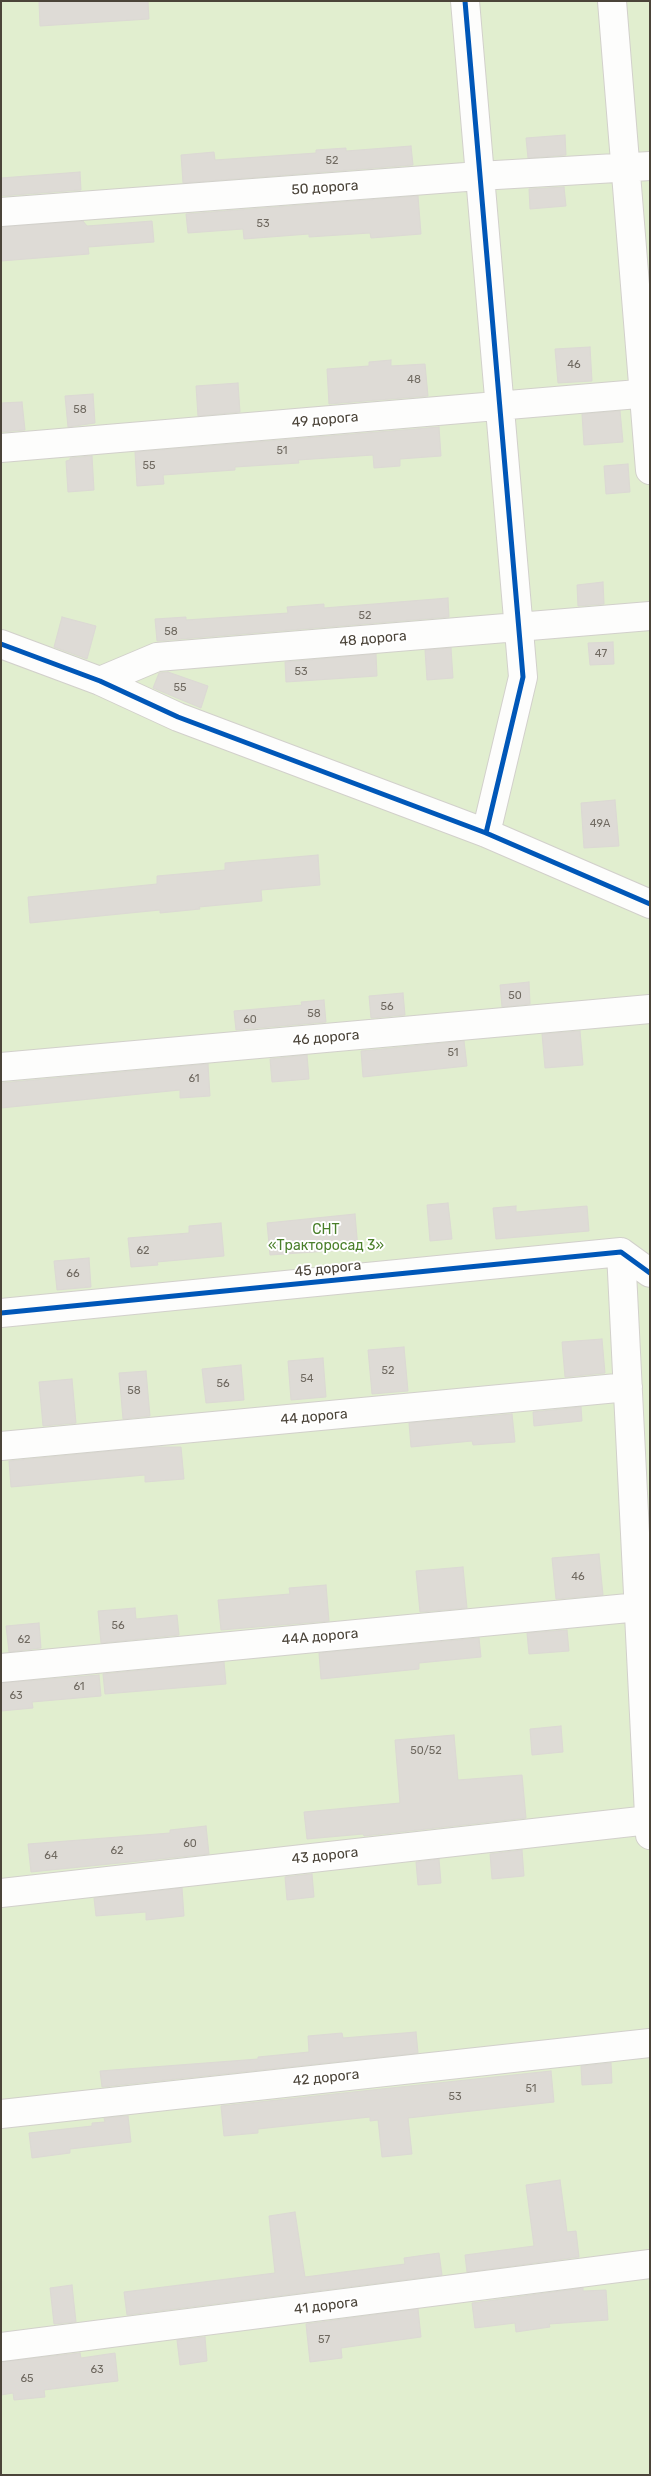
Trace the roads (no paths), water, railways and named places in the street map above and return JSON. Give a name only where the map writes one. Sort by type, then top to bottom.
[{"type":"street","points":[[465,1],[498,406],[523,677],[486,833]]},
{"type":"street","points":[[612,1],[637,167],[650,470]]},
{"type":"street","name":"50 дорога","points":[[1,212],[479,176],[637,167]]},
{"type":"street","name":"49 дорога","points":[[1,448],[646,393]]},
{"type":"street","name":"48 дорога","points":[[100,681],[157,657],[650,616]]},
{"type":"street","points":[[1,644],[100,681],[178,717],[486,833],[650,904]]},
{"type":"street","name":"46 дорога","points":[[1,1067],[650,1009]]},
{"type":"street","points":[[621,1252],[650,1273]]},
{"type":"street","points":[[621,1252],[649,1827]]},
{"type":"street","name":"45 дорога","points":[[1,1313],[621,1252]]},
{"type":"street","name":"44 дорога","points":[[1,1446],[628,1387]]},
{"type":"street","name":"44А дорога","points":[[1,1668],[639,1607]]},
{"type":"street","name":"43 дорога","points":[[1,1893],[649,1827]]},
{"type":"street","name":"42 дорога","points":[[1,2114],[650,2043]]},
{"type":"street","name":"41 дорога","points":[[1,2347],[650,2264]]},
{"type":"park label","name":"СНТ «Тракторосад 3»","points":[[326,1238]]}]
